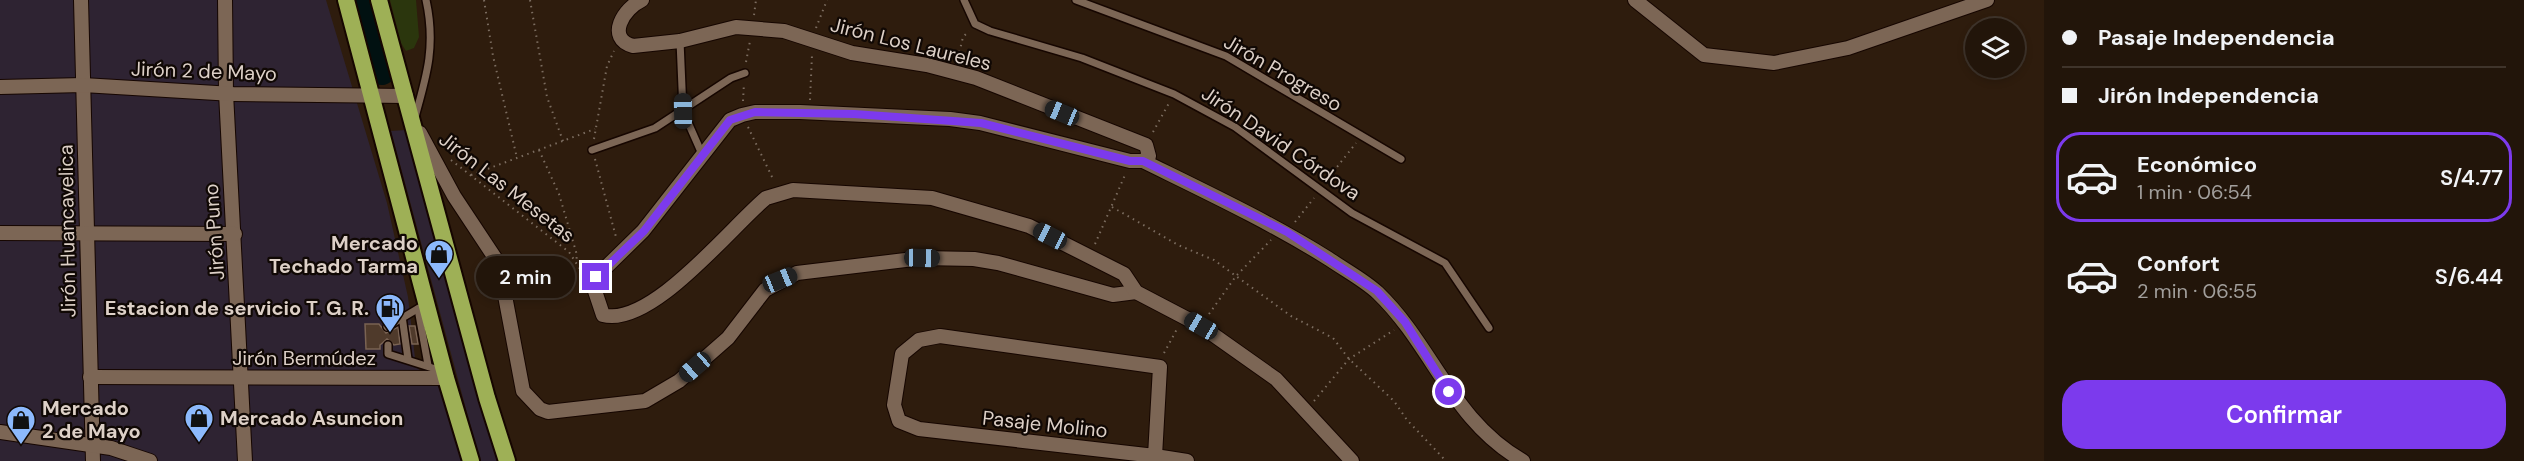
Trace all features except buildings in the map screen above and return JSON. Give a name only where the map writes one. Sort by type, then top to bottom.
[{"type":"highway","points":[[346,0],[372,95],[422,306],[446,375],[471,461]]},
{"type":"highway","points":[[379,0],[487,398],[507,461]]},
{"type":"street","name":"Jirón Huancavelica","points":[[81,0],[93,461]]},
{"type":"street","name":"Jirón Puno","points":[[225,0],[226,93],[245,461]]},
{"type":"street","points":[[621,39],[618,26],[624,15],[642,0]]},
{"type":"street","points":[[1635,0],[1704,55],[1774,63],[1848,48],[1987,0]]},
{"type":"street","name":"Jirón Los Laureles","points":[[621,39],[633,46],[680,41],[736,27],[752,26],[813,39],[852,53],[976,78],[1146,145]]},
{"type":"street","name":"Jirón 2 de Mayo","points":[[0,87],[83,86],[226,93],[406,96]]},
{"type":"street","points":[[1352,461],[1276,380],[1201,326],[1136,292],[1124,274],[1029,226],[932,198],[793,190],[766,198],[684,279],[641,307],[614,318],[603,315],[594,288],[596,277],[644,231],[702,154],[730,120],[736,117],[755,112],[809,112],[981,123],[1137,161],[1281,230],[1377,291],[1405,322],[1449,392],[1478,428],[1523,461]]},
{"type":"street","points":[[413,122],[454,196],[499,264],[523,391],[540,409],[548,412],[645,401],[679,381],[728,338],[765,290],[797,273],[922,258],[974,259],[998,263],[1113,296],[1136,292]]},
{"type":"street","points":[[1137,161],[1149,156],[1146,145]]},
{"type":"street","points":[[0,233],[235,234]]},
{"type":"street","name":"Pasaje Molino","points":[[1160,367],[940,336],[919,340],[902,354],[894,405],[899,421],[919,429],[1187,461]]},
{"type":"street","points":[[1155,458],[1160,367]]},
{"type":"street","name":"Jirón Bermúdez","points":[[90,377],[241,378],[446,375]]},
{"type":"street","points":[[0,432],[111,448],[150,461]]},
{"type":"lane","points":[[413,122],[430,67],[431,36],[426,0]]},
{"type":"lane","points":[[964,0],[975,24]]},
{"type":"lane","name":"Jirón Progreso","points":[[1076,0],[1226,56],[1401,159]]},
{"type":"lane","name":"Jirón David Córdova","points":[[975,24],[990,31],[1082,58],[1174,94],[1234,128],[1352,213],[1445,263],[1489,328]]},
{"type":"lane","points":[[680,41],[683,111],[702,154]]},
{"type":"lane","points":[[592,150],[655,128],[731,78],[745,73]]},
{"type":"lane","points":[[387,327],[422,306],[428,365]]},
{"type":"lane","points":[[402,316],[408,359]]},
{"type":"lane","points":[[388,345],[388,354],[428,365],[446,375]]},
{"type":"path","points":[[484,0],[493,56],[517,158]]},
{"type":"path","points":[[530,0],[547,97],[563,141]]},
{"type":"path","points":[[809,112],[813,39],[827,0]]},
{"type":"path","points":[[955,72],[963,37],[975,24]]},
{"type":"path","points":[[620,255],[592,150],[607,66],[621,39]]},
{"type":"path","points":[[1146,145],[1174,94]]},
{"type":"path","points":[[471,175],[595,129]]},
{"type":"path","points":[[539,150],[560,194],[578,255],[576,262]]},
{"type":"path","name":"Jirón Las Mesetas","points":[[446,156],[569,252],[594,288]]},
{"type":"path","points":[[1090,256],[1112,207],[1137,161]]},
{"type":"path","points":[[1112,207],[1178,245],[1214,260],[1291,316],[1333,338],[1349,359],[1394,401],[1407,420],[1446,461]]},
{"type":"path","points":[[1201,326],[1236,276],[1281,230]]},
{"type":"path","points":[[1160,367],[1166,346],[1186,317]]},
{"type":"path","points":[[1306,410],[1349,359],[1405,322]]},
{"type":"shaded area","points":[[0,0],[326,0],[387,203],[408,297],[416,367],[437,384],[480,461],[0,461]]},
{"type":"shaded area","name":"Mercado Techado Tarma","points":[[406,130],[497,461],[480,461],[391,131]]},
{"type":"green space","points":[[390,0],[416,0],[419,37],[414,48],[406,51],[401,43]]},
{"type":"waterway","points":[[361,0],[382,72]]},
{"type":"place","name":"Mercado Techado Tarma","points":[[439,280]]},
{"type":"place","name":"Estacion de servicio T. G. R.","points":[[390,334]]},
{"type":"place","name":"Mercado Asuncion","points":[[199,444]]},
{"type":"place","name":"Mercado 2 de Mayo","points":[[21,446]]},
{"type":"route","points":[[596,277],[644,231],[730,120],[742,115],[755,112],[800,112],[950,119],[981,123],[1110,154],[1130,161],[1143,161],[1287,232],[1377,291],[1405,322],[1449,392]]}]
